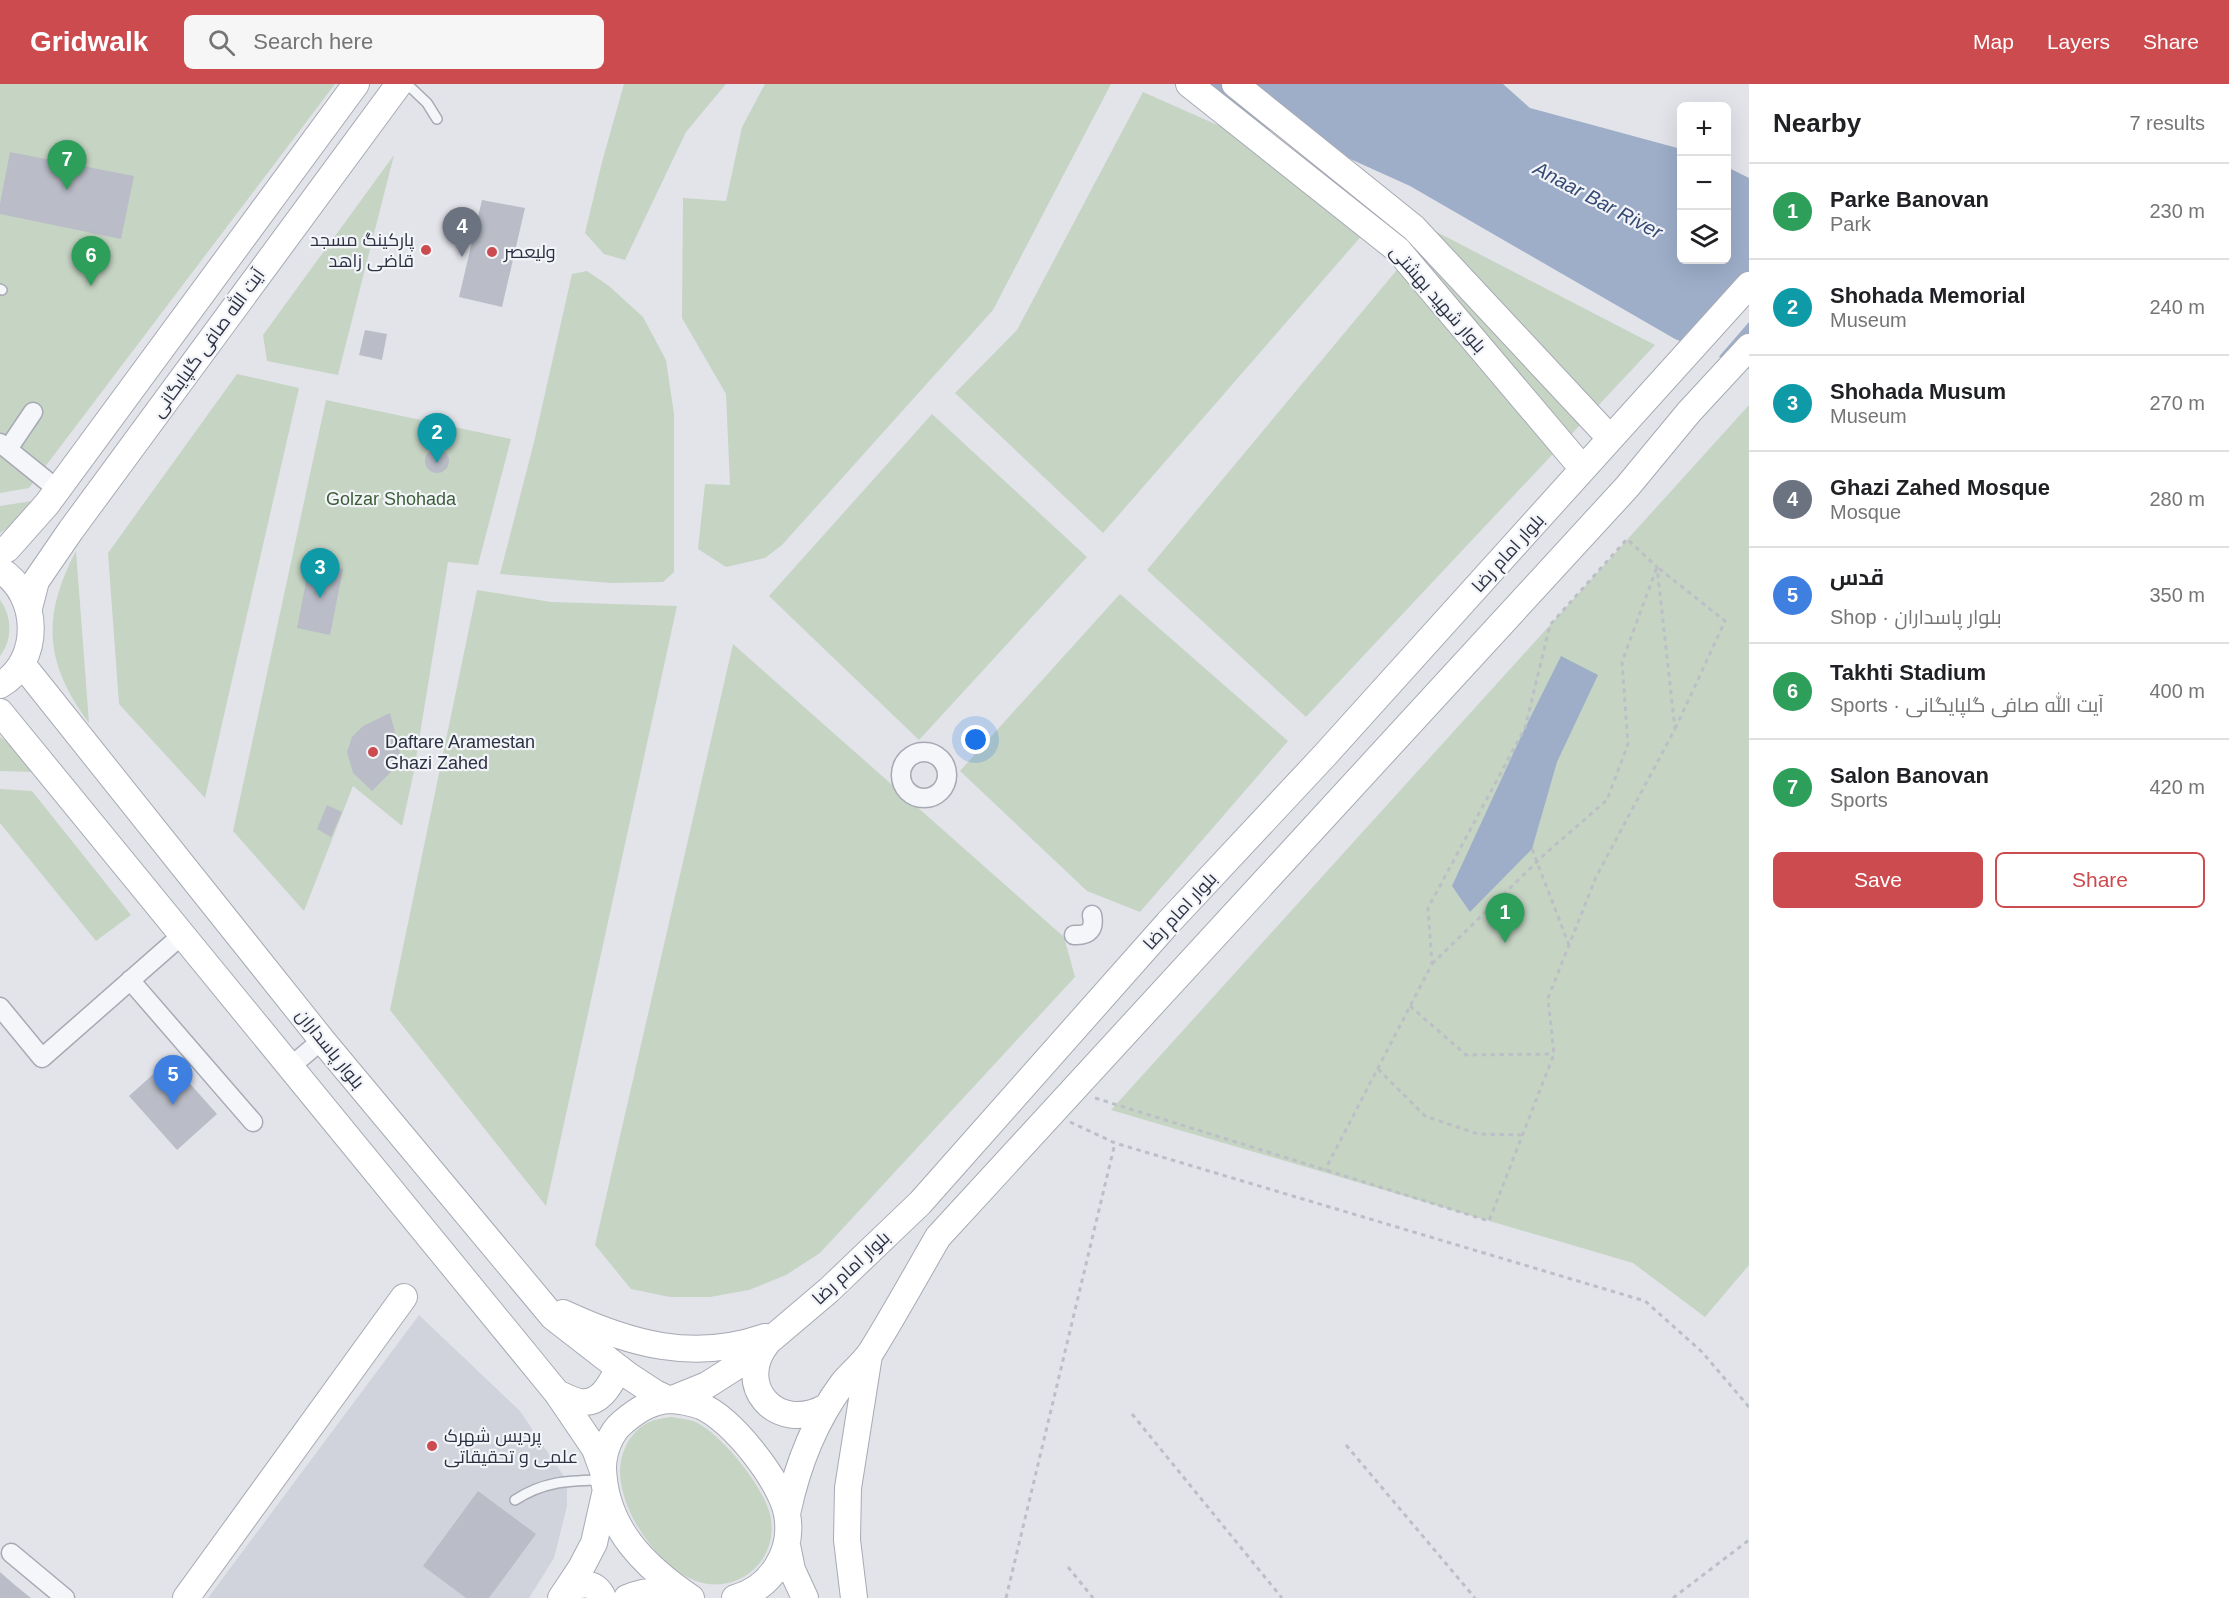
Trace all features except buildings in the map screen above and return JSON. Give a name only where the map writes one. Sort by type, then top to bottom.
[{"type":"main road","name":"آیت الله صافی گلپایگانی","points":[[0,553],[7,549],[57,489],[356,84]]},
{"type":"main road","name":"آیت الله صافی گلپایگانی","points":[[29,608],[36,581],[71,530],[399,84]]},
{"type":"main road","name":"بلوار شهید بهشتی","points":[[1189,84],[1398,250],[1583,469]]},
{"type":"main road","name":"بلوار شهید بهشتی","points":[[1234,84],[1414,228],[1610,438]]},
{"type":"main road","name":"بلوار امام رضا","points":[[563,1595],[594,1543],[604,1482],[603,1456],[616,1428],[640,1408],[670,1400],[707,1385],[740,1364],[829,1290],[920,1203],[1168,923],[1325,755],[1749,285]]},
{"type":"main road","points":[[804,1598],[792,1570],[787,1545],[787,1514],[801,1459],[826,1407],[844,1382],[869,1355],[938,1237],[1620,495],[1689,412],[1749,347]]},
{"type":"main road","points":[[0,570],[19,588],[29,608],[32,627],[29,646],[22,664],[6,682],[0,685]]},
{"type":"main road","name":"بلوار پاسداران","points":[[22,664],[322,1040],[553,1317],[619,1368],[655,1393],[670,1400]]},
{"type":"main road","points":[[0,712],[557,1393],[595,1449],[604,1482],[627,1539],[644,1561],[665,1580],[691,1598]]},
{"type":"main road","points":[[186,1598],[404,1297]]},
{"type":"main road","points":[[541,1302],[583,1322],[636,1341],[671,1349],[741,1346],[775,1336]]},
{"type":"main road","points":[[775,1336],[762,1350],[757,1362],[755,1376],[758,1389],[765,1401],[775,1410],[801,1417],[814,1414],[826,1407]]},
{"type":"main road","points":[[855,1598],[847,1540],[848,1488],[869,1355]]},
{"type":"main road","points":[[557,1393],[580,1402],[591,1401],[609,1387],[619,1368]]},
{"type":"main road","points":[[670,1400],[701,1406],[725,1423],[762,1464],[776,1487],[787,1514]]},
{"type":"main road","points":[[735,1598],[751,1593],[774,1573],[787,1545]]},
{"type":"main road","points":[[563,1595],[575,1584],[589,1584],[600,1592],[603,1598]]},
{"type":"main road","points":[[627,1598],[643,1592],[660,1590],[676,1592],[691,1598]]},
{"type":"street","points":[[33,412],[4,446],[57,489]]},
{"type":"street","points":[[1074,935],[1083,936],[1090,931],[1094,923],[1092,915]]},
{"type":"street","points":[[0,1007],[42,1058],[130,980],[156,965],[182,935]]},
{"type":"street","points":[[130,980],[253,1122]]},
{"type":"street","points":[[290,1067],[322,1040]]},
{"type":"street","points":[[11,1553],[65,1598]]},
{"type":"lane","points":[[406,84],[427,103],[437,119]]},
{"type":"lane","points":[[515,1500],[533,1488],[567,1481],[604,1482]]},
{"type":"path","points":[[1073,1092],[1489,1221],[1554,1054],[1548,998],[1596,877],[1675,729],[1725,621],[1657,567],[1627,539],[1550,625],[1525,728],[1428,908],[1432,964]]},
{"type":"path","points":[[1325,1170],[1432,964],[1546,853],[1607,800],[1628,744],[1622,662],[1657,567]]},
{"type":"path","points":[[1657,567],[1675,729]]},
{"type":"path","points":[[1532,849],[1569,945]]},
{"type":"path","points":[[1410,1006],[1466,1055],[1554,1054]]},
{"type":"path","points":[[1378,1069],[1425,1116],[1479,1134],[1522,1136]]},
{"type":"path","points":[[1053,1114],[1115,1143],[1645,1301],[1701,1352],[1749,1407]]},
{"type":"path","points":[[1006,1598],[1115,1143]]},
{"type":"path","points":[[1132,1414],[1282,1598]]},
{"type":"path","points":[[1346,1445],[1474,1598]]},
{"type":"path","points":[[1672,1598],[1749,1540]]},
{"type":"path","points":[[1068,1567],[1093,1598]]},
{"type":"shaded area","name":"پردیس شهرک علمی و تحقیقاتی","points":[[419,1315],[520,1411],[567,1481],[567,1506],[554,1558],[529,1598],[208,1598]]},
{"type":"green space","points":[[0,84],[335,84],[29,488],[0,493]]},
{"type":"green space","points":[[624,84],[726,84],[686,132],[625,260],[604,254],[585,233]]},
{"type":"green space","points":[[765,84],[1111,84],[993,310],[782,545],[765,558],[726,567],[698,549],[705,484],[730,485],[726,394],[682,318],[683,198],[726,201],[742,127]]},
{"type":"green space","points":[[1143,92],[1391,202],[1103,533],[955,393],[1017,330]]},
{"type":"green space","points":[[394,155],[338,375],[267,361],[263,335]]},
{"type":"green space","points":[[1431,229],[1655,345],[1306,717],[1147,570]]},
{"type":"green space","points":[[587,271],[609,286],[643,317],[666,360],[674,414],[674,572],[663,582],[611,583],[500,574],[534,442],[572,274]]},
{"type":"green space","points":[[237,374],[299,388],[205,798],[119,704],[108,553]]},
{"type":"green space","name":"Golzar Shohada","points":[[326,400],[511,439],[478,565],[448,562],[414,771],[402,826],[353,786],[304,911],[233,831]]},
{"type":"green space","points":[[1749,405],[1749,1265],[1705,1317],[1633,1263],[1111,1110]]},
{"type":"green space","points":[[932,414],[1087,557],[919,740],[769,596]]},
{"type":"green space","points":[[32,501],[20,519],[0,533],[0,506]]},
{"type":"green space","points":[[76,551],[89,723],[63,681],[56,660],[53,640],[53,619],[57,597]]},
{"type":"green space","points":[[477,590],[551,602],[677,606],[546,1206],[390,1010]]},
{"type":"green space","points":[[1120,594],[1288,741],[1140,912],[1087,891],[960,771]]},
{"type":"green space","points":[[0,600],[7,613],[9,635],[0,656]]},
{"type":"green space","points":[[733,644],[1064,937],[1075,977],[820,1253],[786,1275],[749,1290],[710,1297],[670,1297],[631,1289],[595,1245]]},
{"type":"green space","points":[[0,737],[14,746],[34,772],[0,771]]},
{"type":"green space","points":[[0,789],[32,791],[131,915],[96,941],[0,823]]},
{"type":"green space","points":[[671,1417],[693,1421],[716,1436],[752,1478],[768,1507],[772,1526],[768,1548],[762,1560],[752,1571],[733,1582],[703,1583],[680,1572],[664,1560],[650,1543],[637,1525],[627,1505],[621,1485],[620,1466],[627,1444],[634,1433],[645,1424]]},
{"type":"water","name":"Anaar Bar River","points":[[1206,84],[1503,84],[1530,108],[1677,148],[1677,264],[1731,264],[1731,169],[1749,178],[1749,369],[1675,339],[1410,186],[1306,139],[1266,129],[1209,90]]},
{"type":"water","points":[[1561,656],[1598,675],[1557,762],[1532,849],[1470,912],[1452,886]]},
{"type":"pier","points":[[1749,271],[1749,322],[1717,359],[1684,346]]},
{"type":"place","name":"Salon Banovan","points":[[67,190]]},
{"type":"place","name":"پارکینگ مسجد قاضی زاهد","points":[[426,250]]},
{"type":"place","name":"ولیعصر","points":[[492,252]]},
{"type":"place","name":"Ghazi Zahed Mosque","points":[[462,257]]},
{"type":"place","name":"Takhti Stadium","points":[[91,286]]},
{"type":"place","name":"Shohada Memorial","points":[[437,463]]},
{"type":"place","name":"Shohada Musum","points":[[320,598]]},
{"type":"place","name":"Daftare Aramestan Ghazi Zahed","points":[[373,752]]},
{"type":"place","name":"Parke Banovan","points":[[1505,943]]},
{"type":"place","name":"قدس","points":[[173,1105]]},
{"type":"place","name":"پردیس شهرک علمی و تحقیقاتی","points":[[432,1446]]}]
